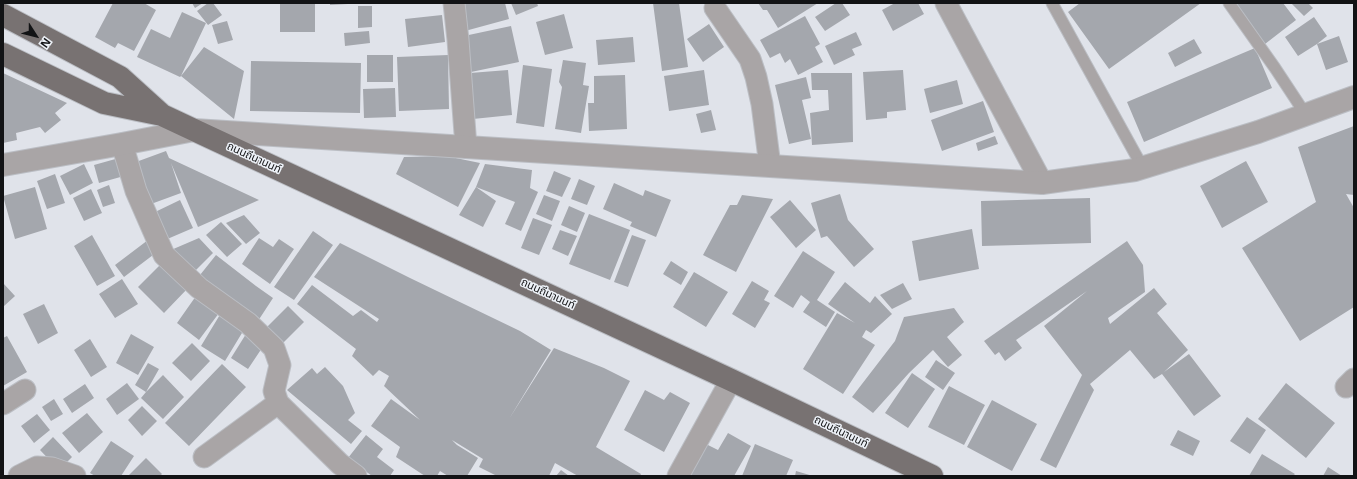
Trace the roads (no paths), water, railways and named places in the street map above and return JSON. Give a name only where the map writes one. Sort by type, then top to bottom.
[{"type":"main road","name":"ถนนถีนานนท์","points":[[3,15],[120,78],[162,115]]},
{"type":"main road","name":"ถนนถีนานนท์","points":[[3,54],[104,103],[162,115],[731,380],[932,476]]},
{"type":"street","points":[[454,3],[466,147]]},
{"type":"street","points":[[946,3],[1042,183]]},
{"type":"street","points":[[715,8],[750,59],[762,104],[770,166]]},
{"type":"street","points":[[3,164],[194,130],[1042,183],[1143,168],[1258,132],[1354,97]]},
{"type":"street","points":[[122,144],[136,191],[164,255],[199,288],[248,323],[274,348],[280,365],[274,391],[278,403],[340,464],[356,476]]},
{"type":"street","points":[[678,476],[731,380]]},
{"type":"street","points":[[3,404],[25,390]]},
{"type":"street","points":[[204,457],[278,403]]},
{"type":"street","points":[[19,476],[37,467],[52,468],[75,476]]},
{"type":"lane","points":[[1052,3],[1143,168]]},
{"type":"lane","points":[[1229,3],[1306,115]]}]
